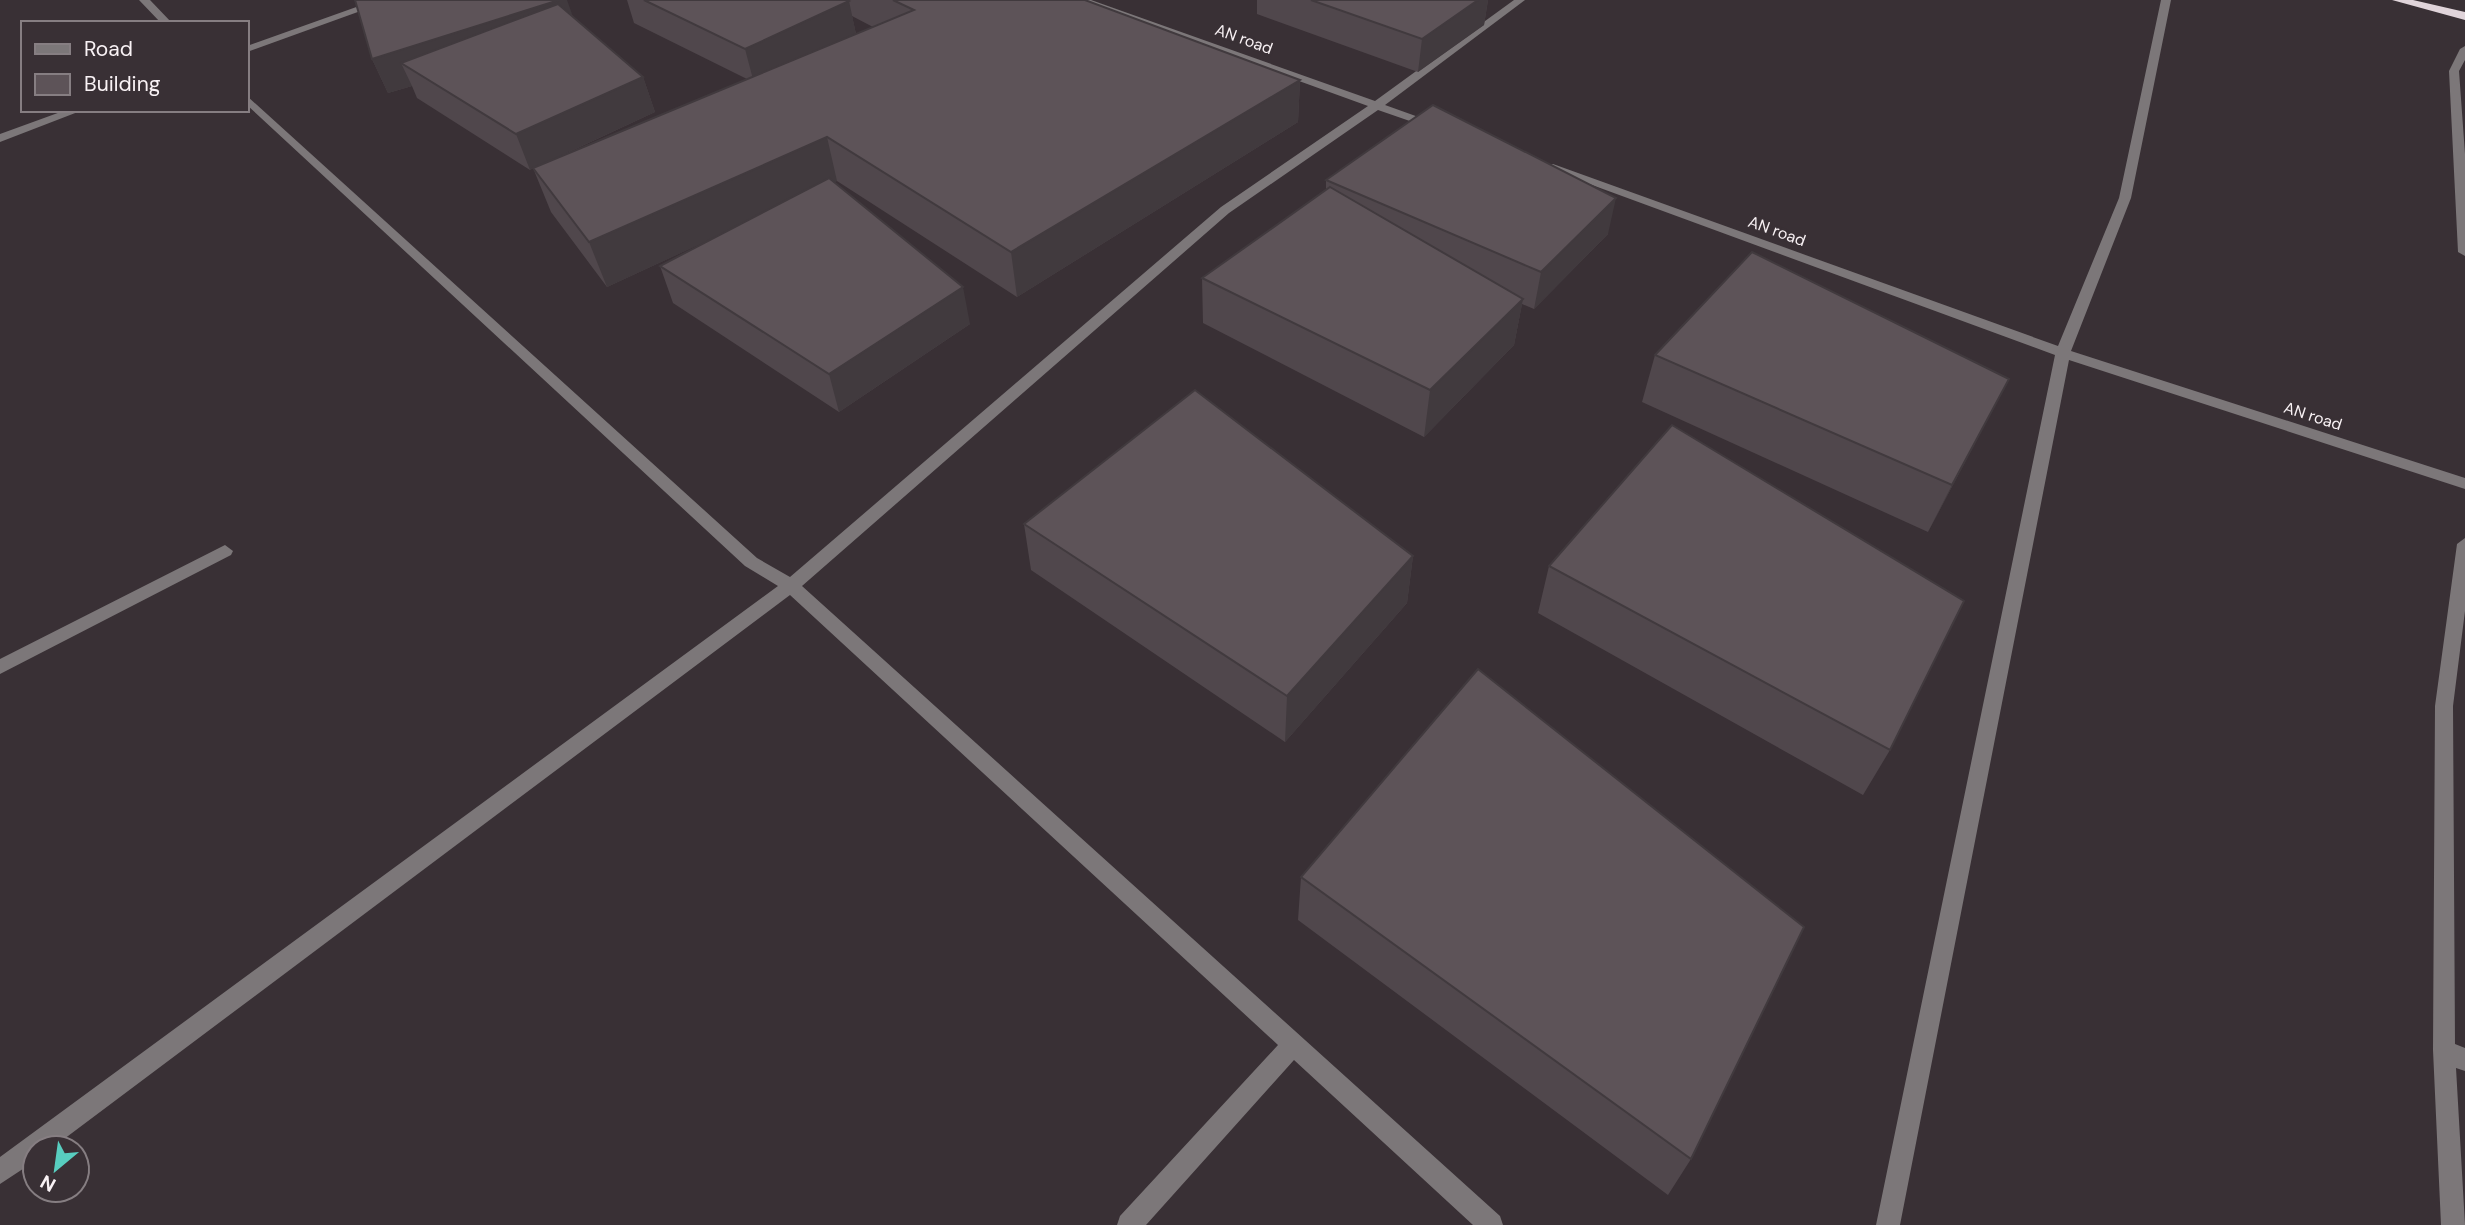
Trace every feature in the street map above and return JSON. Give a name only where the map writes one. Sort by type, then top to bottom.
[{"type":"highway","points":[[2398,0],[2465,16]]},
{"type":"street","points":[[144,0],[165,21]]},
{"type":"street","points":[[248,49],[386,0]]},
{"type":"street","name":"AN road","points":[[1082,0],[1452,132]]},
{"type":"street","points":[[0,1172],[791,586],[1224,210],[1520,0]]},
{"type":"street","points":[[1888,1225],[2063,353],[2125,198],[2165,0]]},
{"type":"street","points":[[2465,49],[2454,71],[2465,252]]},
{"type":"street","points":[[248,100],[751,562],[791,586],[1491,1225]]},
{"type":"street","points":[[0,138],[72,112]]},
{"type":"street","name":"AN road","points":[[1530,160],[2063,353],[2465,484]]},
{"type":"street","points":[[2453,1225],[2444,1049],[2444,706],[2465,544]]},
{"type":"street","points":[[0,667],[225,551]]},
{"type":"street","points":[[1129,1225],[1293,1045]]},
{"type":"street","points":[[2444,1049],[2465,1060]]},
{"type":"building","points":[[355,0],[559,0],[372,59]]},
{"type":"building","points":[[644,0],[847,0],[849,1],[745,49]]},
{"type":"building","points":[[893,0],[1085,0],[1300,80],[1011,252],[827,137],[589,242],[533,168],[914,10]]},
{"type":"building","points":[[1311,0],[1478,0],[1422,39]]},
{"type":"building","points":[[558,4],[643,77],[516,134],[401,63]]},
{"type":"building","points":[[1433,105],[1616,198],[1541,272],[1326,180]]},
{"type":"building","points":[[829,178],[963,287],[829,374],[660,266]]},
{"type":"building","points":[[1330,187],[1523,299],[1430,390],[1202,278]]},
{"type":"building","points":[[1752,252],[2009,379],[1952,485],[1655,355]]},
{"type":"building","points":[[1195,390],[1413,556],[1287,696],[1024,524]]},
{"type":"building","points":[[1672,425],[1964,601],[1890,750],[1549,566]]},
{"type":"building","points":[[1478,669],[1804,927],[1691,1159],[1301,877]]}]
